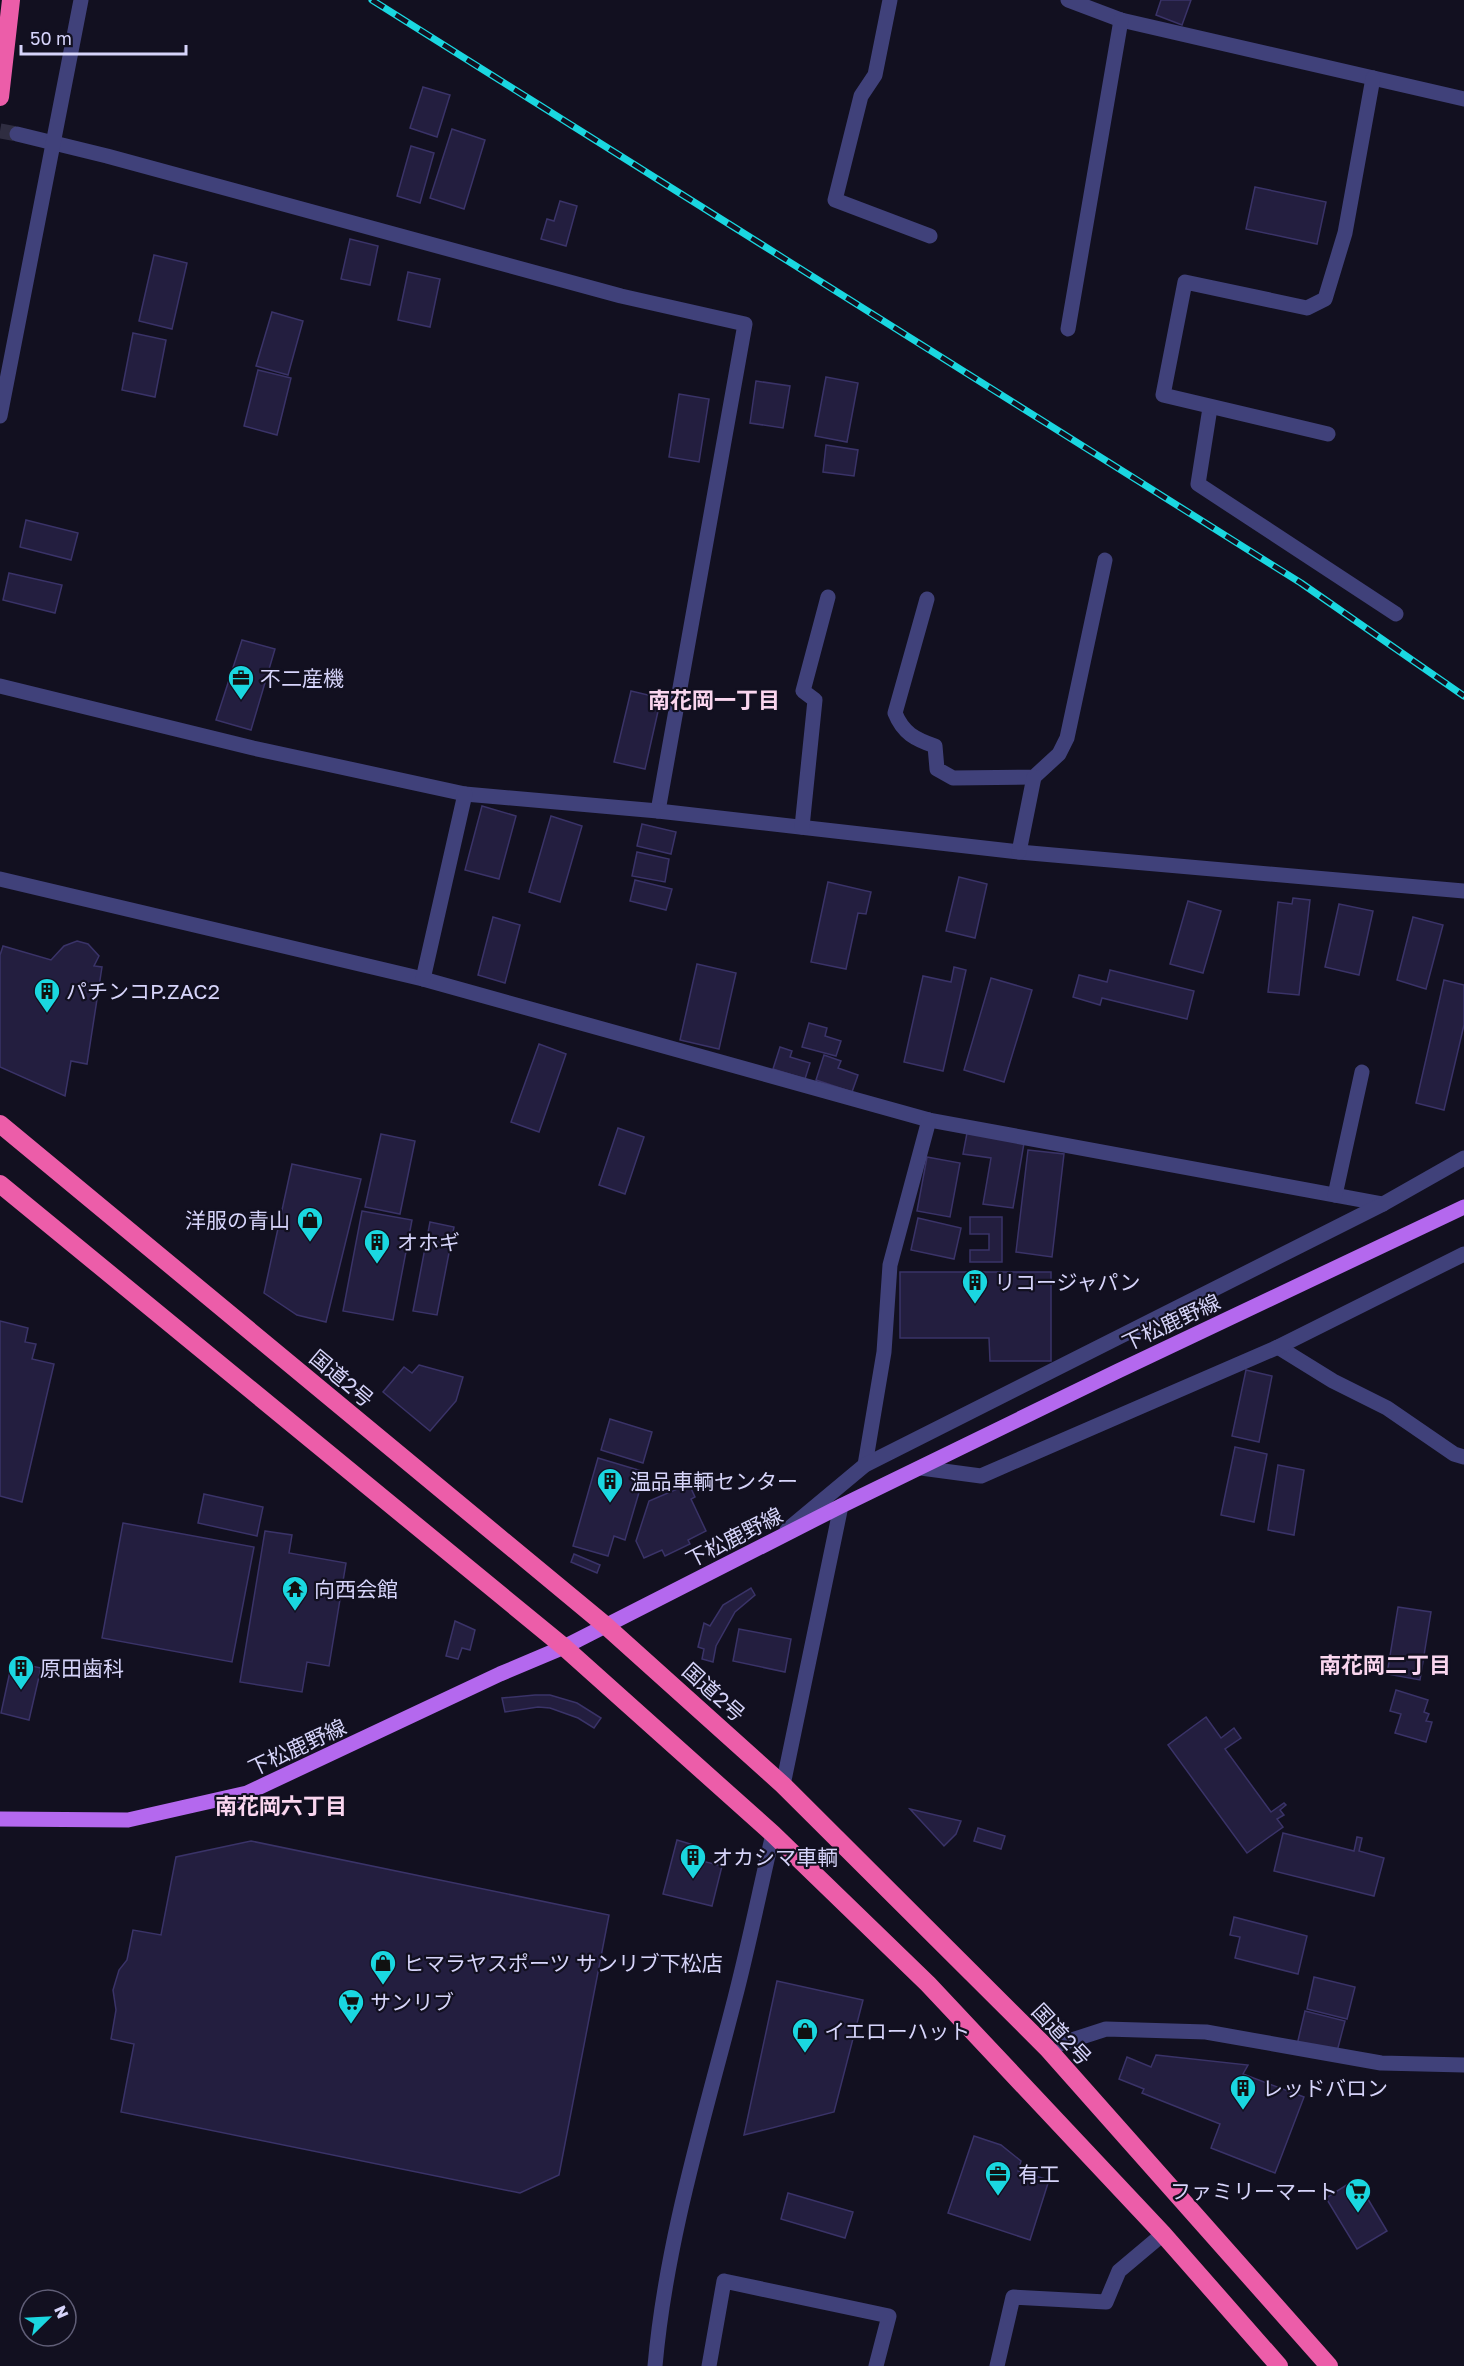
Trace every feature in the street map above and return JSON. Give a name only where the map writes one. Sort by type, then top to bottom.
[{"type":"highway","points":[[0,97],[11,0]]},
{"type":"highway","name":"国道2号","points":[[0,1124],[605,1625],[783,1785],[1047,2048],[1329,2366]]},
{"type":"highway","points":[[0,1186],[564,1647],[772,1834],[928,1984],[1163,2234],[1279,2366]]},
{"type":"main road","name":"下松鹿野線","points":[[0,1819],[128,1820],[247,1793],[500,1674],[564,1647],[841,1506],[1464,1206]]},
{"type":"street","points":[[0,416],[81,0]]},
{"type":"street","points":[[891,0],[875,75],[861,96],[835,200],[930,236]]},
{"type":"street","points":[[1068,0],[1121,20],[1464,99]]},
{"type":"street","points":[[1068,329],[1121,20]]},
{"type":"street","points":[[1328,434],[1210,408],[1163,395],[1185,282],[1308,308],[1325,299],[1345,233],[1372,78]]},
{"type":"street","points":[[17,134],[53,145],[107,156],[621,296],[745,324],[658,812]]},
{"type":"street","points":[[1210,408],[1198,484],[1396,614]]},
{"type":"street","points":[[927,599],[895,713],[900,727],[915,739],[935,746],[937,769],[953,777],[1034,777],[1050,765],[1067,738],[1105,560]]},
{"type":"street","points":[[802,827],[814,700],[803,691],[828,597]]},
{"type":"street","points":[[0,686],[253,748],[465,794],[802,827],[1019,852],[1464,891]]},
{"type":"street","points":[[1019,852],[1034,777]]},
{"type":"street","points":[[423,979],[465,794]]},
{"type":"street","points":[[0,879],[423,979],[929,1120],[1383,1204]]},
{"type":"street","points":[[1335,1195],[1362,1072]]},
{"type":"street","points":[[865,1466],[884,1352],[890,1265],[929,1120]]},
{"type":"street","points":[[776,1539],[865,1466],[1383,1204],[1464,1158]]},
{"type":"street","points":[[921,1468],[981,1476],[1278,1347],[1464,1254]]},
{"type":"street","points":[[1278,1347],[1333,1381],[1387,1408],[1454,1454],[1464,1457]]},
{"type":"street","points":[[783,1785],[841,1506]]},
{"type":"street","points":[[655,2366],[670,2260],[696,2144],[736,1996],[772,1834]]},
{"type":"street","points":[[1047,2048],[1106,2029],[1206,2032],[1381,2062],[1464,2065]]},
{"type":"street","points":[[997,2366],[1013,2297],[1106,2302],[1119,2271],[1163,2234]]},
{"type":"street","points":[[709,2366],[724,2281],[889,2316],[876,2366]]},
{"type":"building","points":[[1161,0],[1191,0],[1182,25],[1156,15]]},
{"type":"building","points":[[423,87],[450,95],[437,137],[410,128]]},
{"type":"building","points":[[452,129],[485,140],[464,209],[430,198]]},
{"type":"building","points":[[411,146],[434,153],[420,203],[397,196]]},
{"type":"building","points":[[1255,187],[1326,202],[1317,244],[1246,229]]},
{"type":"building","points":[[560,201],[577,206],[566,246],[541,239],[547,219],[554,221]]},
{"type":"building","points":[[350,239],[378,246],[370,285],[341,279]]},
{"type":"building","points":[[154,255],[187,263],[172,329],[139,321]]},
{"type":"building","points":[[408,272],[440,279],[430,327],[398,320]]},
{"type":"building","points":[[272,312],[303,321],[288,375],[256,366]]},
{"type":"building","points":[[133,333],[166,340],[155,397],[122,390]]},
{"type":"building","points":[[258,370],[291,378],[277,435],[244,426]]},
{"type":"building","points":[[826,377],[858,383],[847,442],[815,436]]},
{"type":"building","points":[[756,381],[790,386],[783,428],[750,423]]},
{"type":"building","points":[[679,394],[709,399],[699,462],[669,457]]},
{"type":"building","points":[[826,445],[858,450],[854,476],[823,472]]},
{"type":"building","points":[[26,520],[78,533],[71,560],[20,547]]},
{"type":"building","points":[[9,573],[62,585],[55,613],[3,600]]},
{"type":"building","name":"不二産機","points":[[242,640],[275,649],[251,730],[216,720]]},
{"type":"building","points":[[631,691],[661,698],[645,769],[614,762]]},
{"type":"building","points":[[482,806],[516,816],[499,879],[465,870]]},
{"type":"building","points":[[551,816],[582,826],[560,902],[529,892]]},
{"type":"building","points":[[642,824],[676,832],[671,854],[637,846]]},
{"type":"building","points":[[637,852],[669,859],[665,882],[632,876]]},
{"type":"building","points":[[959,877],[987,884],[975,938],[946,931]]},
{"type":"building","points":[[635,880],[672,889],[666,910],[630,901]]},
{"type":"building","points":[[828,882],[871,892],[866,914],[858,913],[846,969],[811,962]]},
{"type":"building","points":[[1293,898],[1310,900],[1299,995],[1268,992],[1278,902],[1292,904]]},
{"type":"building","points":[[1188,901],[1221,911],[1203,973],[1170,964]]},
{"type":"building","points":[[1339,904],[1373,911],[1359,975],[1325,967]]},
{"type":"building","points":[[493,917],[520,925],[505,983],[478,975]]},
{"type":"building","points":[[1413,917],[1443,925],[1426,989],[1397,980]]},
{"type":"building","name":"パチンコP.ZAC2","points":[[77,941],[88,944],[99,956],[94,966],[102,967],[87,1064],[71,1061],[65,1096],[0,1067],[0,955],[3,946],[51,960],[64,946]]},
{"type":"building","points":[[697,964],[736,973],[719,1049],[680,1040]]},
{"type":"building","points":[[954,967],[966,970],[943,1071],[904,1062],[923,976],[951,982]]},
{"type":"building","points":[[1110,970],[1194,991],[1187,1019],[1102,998],[1100,1005],[1073,997],[1079,975],[1107,982]]},
{"type":"building","points":[[991,978],[1032,990],[1004,1082],[964,1070]]},
{"type":"building","points":[[1444,980],[1464,985],[1464,1025],[1444,1110],[1416,1103]]},
{"type":"building","points":[[809,1023],[827,1028],[825,1036],[841,1041],[836,1056],[802,1047]]},
{"type":"building","points":[[539,1044],[566,1054],[539,1132],[511,1122]]},
{"type":"building","points":[[780,1047],[792,1051],[790,1057],[810,1063],[805,1079],[773,1069]]},
{"type":"building","points":[[824,1055],[841,1061],[838,1068],[858,1075],[852,1092],[816,1080]]},
{"type":"building","points":[[618,1128],[644,1137],[625,1194],[599,1185]]},
{"type":"building","points":[[967,1133],[1024,1143],[1013,1208],[983,1204],[991,1158],[963,1154]]},
{"type":"building","points":[[381,1134],[415,1141],[400,1214],[365,1207]]},
{"type":"building","points":[[1028,1150],[1064,1154],[1052,1257],[1016,1252]]},
{"type":"building","points":[[927,1157],[960,1163],[950,1217],[917,1211]]},
{"type":"building","points":[[292,1164],[361,1179],[326,1322],[297,1315],[264,1293]]},
{"type":"building","name":"オホギ","points":[[362,1211],[412,1220],[393,1320],[343,1311]]},
{"type":"building","points":[[970,1217],[1002,1217],[1002,1262],[970,1262],[970,1250],[989,1250],[989,1234],[970,1234]]},
{"type":"building","points":[[918,1218],[961,1228],[954,1259],[911,1250]]},
{"type":"building","points":[[430,1222],[454,1227],[437,1315],[413,1311]]},
{"type":"building","name":"リコージャパン","points":[[900,1272],[1051,1272],[1051,1361],[990,1361],[989,1338],[900,1338]]},
{"type":"building","points":[[0,1321],[28,1328],[25,1342],[36,1344],[32,1359],[54,1364],[22,1502],[0,1496]]},
{"type":"building","points":[[419,1365],[463,1377],[456,1401],[430,1431],[383,1392],[404,1367],[412,1373]]},
{"type":"building","points":[[1246,1370],[1272,1376],[1259,1442],[1232,1436]]},
{"type":"building","points":[[610,1419],[652,1432],[643,1463],[601,1450]]},
{"type":"building","points":[[1235,1447],[1267,1454],[1254,1522],[1221,1515]]},
{"type":"building","name":"温品車輌センター","points":[[598,1458],[645,1472],[625,1540],[614,1536],[608,1556],[573,1546]]},
{"type":"building","points":[[1278,1465],[1304,1470],[1294,1535],[1268,1530]]},
{"type":"building","points":[[689,1484],[695,1497],[691,1499],[706,1531],[688,1540],[690,1544],[665,1556],[662,1550],[644,1558],[636,1541],[649,1501]]},
{"type":"building","points":[[204,1494],[263,1507],[257,1536],[198,1523]]},
{"type":"building","points":[[123,1523],[254,1547],[232,1662],[102,1638]]},
{"type":"building","name":"向西会館","points":[[265,1531],[292,1535],[289,1553],[346,1563],[329,1666],[307,1662],[302,1692],[240,1682]]},
{"type":"building","points":[[574,1554],[600,1565],[597,1573],[571,1562]]},
{"type":"building","points":[[751,1588],[755,1595],[735,1612],[716,1646],[713,1662],[702,1659],[704,1649],[698,1647],[704,1623],[710,1626],[723,1605]]},
{"type":"building","points":[[1398,1607],[1431,1612],[1420,1680],[1387,1674]]},
{"type":"building","points":[[455,1621],[475,1630],[470,1650],[462,1648],[458,1659],[446,1656]]},
{"type":"building","points":[[739,1629],[791,1639],[785,1672],[733,1661]]},
{"type":"building","name":"原田歯科","points":[[12,1662],[41,1668],[29,1720],[1,1713]]},
{"type":"building","points":[[1396,1690],[1428,1700],[1424,1712],[1429,1714],[1426,1721],[1432,1722],[1426,1742],[1395,1733],[1401,1714],[1390,1711]]},
{"type":"building","points":[[550,1695],[577,1703],[601,1718],[594,1728],[578,1718],[550,1708],[538,1707],[505,1712],[502,1698]]},
{"type":"building","points":[[1206,1717],[1221,1738],[1234,1728],[1241,1738],[1225,1749],[1271,1812],[1284,1803],[1286,1805],[1280,1810],[1284,1815],[1277,1819],[1283,1827],[1247,1853],[1168,1745]]},
{"type":"building","points":[[910,1809],[961,1821],[956,1834],[944,1846]]},
{"type":"building","points":[[978,1828],[1005,1836],[1001,1849],[974,1841]]},
{"type":"building","points":[[1283,1833],[1354,1851],[1357,1837],[1362,1838],[1359,1851],[1384,1858],[1374,1896],[1274,1871]]},
{"type":"building","name":"オカシマ車輌","points":[[677,1840],[697,1846],[694,1859],[722,1866],[712,1906],[663,1894]]},
{"type":"building","name":"サンリブ","points":[[251,1841],[609,1915],[559,2175],[520,2193],[121,2112],[134,2044],[111,2039],[116,2010],[113,1990],[119,1970],[127,1960],[133,1930],[161,1935],[176,1857]]},
{"type":"building","points":[[1234,1917],[1307,1936],[1298,1974],[1235,1958],[1240,1937],[1230,1935]]},
{"type":"building","points":[[1314,1977],[1355,1987],[1347,2019],[1307,2009]]},
{"type":"building","points":[[777,1981],[863,2000],[834,2112],[744,2135]]},
{"type":"building","points":[[1305,2011],[1345,2021],[1335,2059],[1296,2049]]},
{"type":"building","name":"レッドバロン","points":[[1156,2055],[1248,2065],[1243,2074],[1304,2097],[1275,2173],[1211,2148],[1220,2124],[1142,2093],[1144,2089],[1119,2079],[1127,2057],[1151,2067]]},
{"type":"building","name":"有工","points":[[974,2136],[1001,2145],[1021,2161],[1018,2171],[1049,2180],[1030,2240],[948,2213]]},
{"type":"building","points":[[1356,2179],[1387,2231],[1357,2249],[1326,2198]]},
{"type":"building","points":[[788,2193],[853,2212],[845,2238],[781,2219]]},
{"type":"tunnel","points":[[0,131],[17,134]]},
{"type":"railway","points":[[372,0],[1301,583],[1464,696]]},
{"type":"place","name":"不二産機","points":[[241,701]]},
{"type":"place","name":"パチンコP.ZAC2","points":[[47,1014]]},
{"type":"place","name":"洋服の青山","points":[[310,1243]]},
{"type":"place","name":"オホギ","points":[[377,1265]]},
{"type":"place","name":"リコージャパン","points":[[975,1305]]},
{"type":"place","name":"温品車輌センター","points":[[610,1504]]},
{"type":"place","name":"向西会館","points":[[295,1612]]},
{"type":"place","name":"原田歯科","points":[[21,1691]]},
{"type":"place","name":"オカシマ車輌","points":[[693,1880]]},
{"type":"place","name":"ヒマラヤスポーツ サンリブ下松店","points":[[383,1986]]},
{"type":"place","name":"サンリブ","points":[[351,2025]]},
{"type":"place","name":"イエローハット","points":[[805,2054]]},
{"type":"place","name":"レッドバロン","points":[[1243,2111]]},
{"type":"place","name":"有工","points":[[998,2197]]},
{"type":"place","name":"ファミリーマート","points":[[1358,2214]]},
{"type":"district","name":"南花岡一丁目","points":[[714,699]]},
{"type":"district","name":"南花岡二丁目","points":[[1385,1664]]},
{"type":"district","name":"南花岡六丁目","points":[[281,1805]]}]
